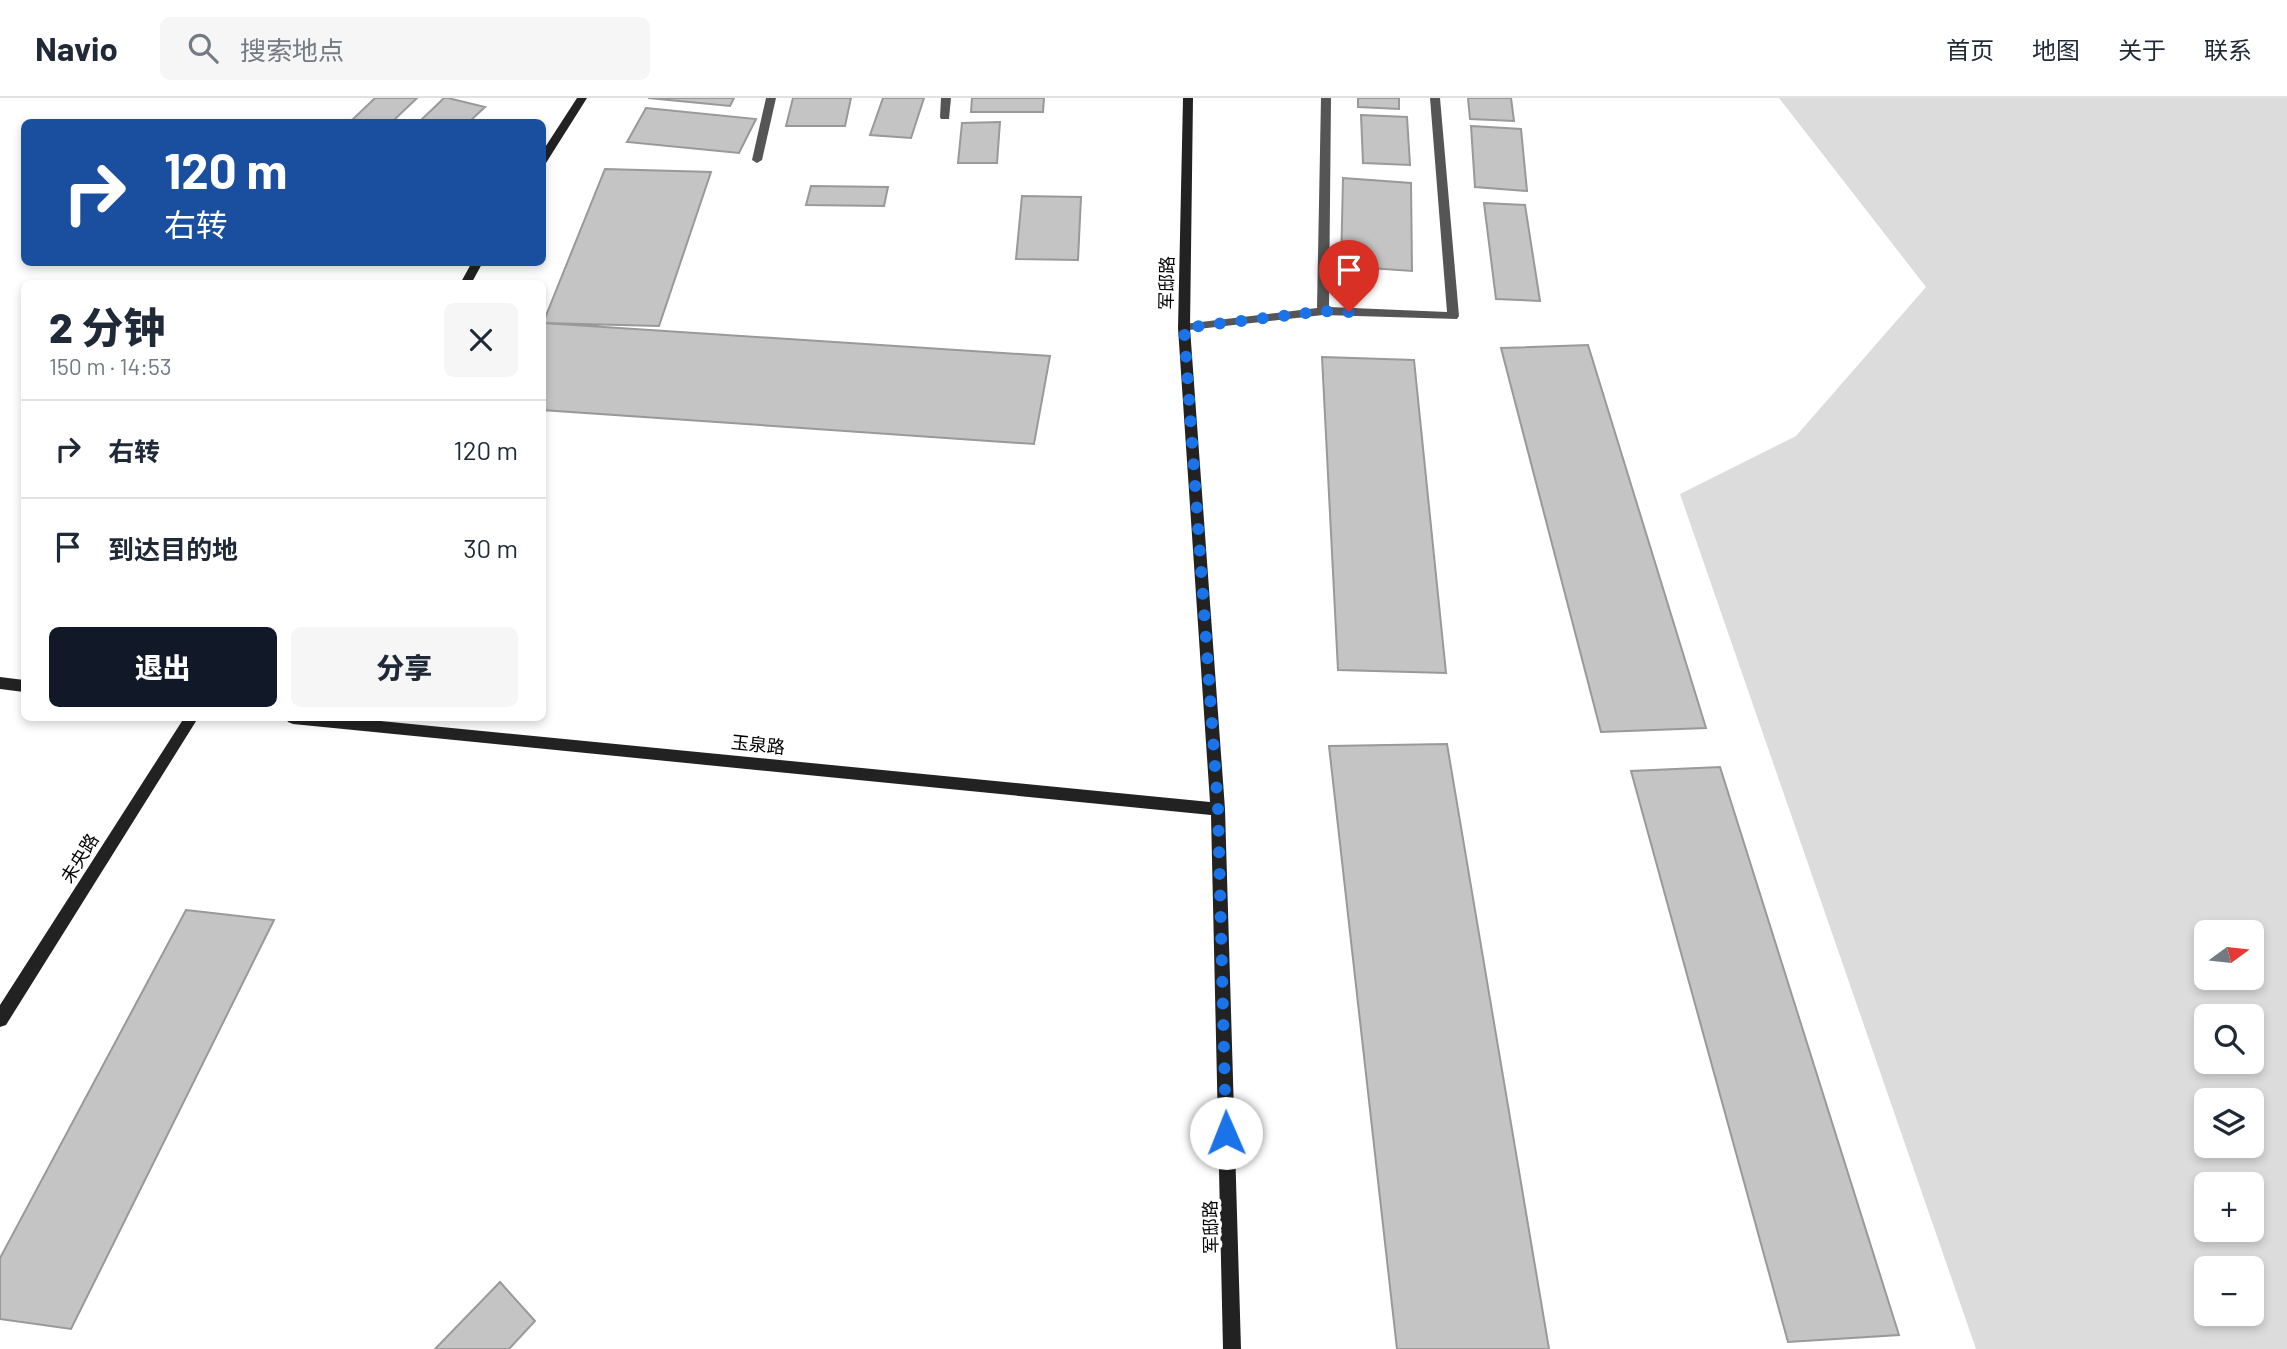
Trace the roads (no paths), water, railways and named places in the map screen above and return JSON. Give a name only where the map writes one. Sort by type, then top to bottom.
[{"type":"street","points":[[546,155],[582,98]]},
{"type":"street","points":[[757,160],[771,98]]},
{"type":"street","points":[[944,117],[946,98]]},
{"type":"street","name":"军邸路","points":[[1188,98],[1184,328],[1218,809],[1232,1349]]},
{"type":"street","points":[[1323,311],[1326,98]]},
{"type":"street","points":[[1184,328],[1323,311],[1453,316],[1435,98]]},
{"type":"street","points":[[0,683],[21,686]]},
{"type":"street","name":"未央路","points":[[0,1019],[189,721]]},
{"type":"street","name":"玉泉路","points":[[323,721],[1218,809]]}]
